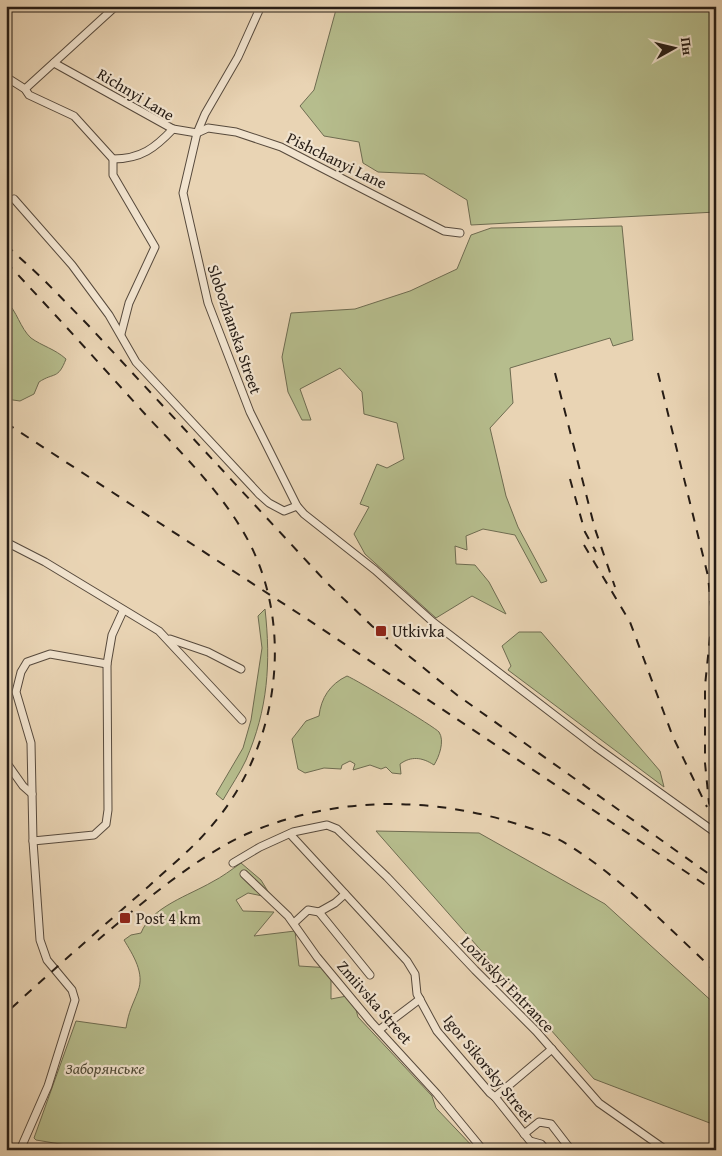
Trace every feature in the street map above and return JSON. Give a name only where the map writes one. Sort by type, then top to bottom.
[{"type":"street","points":[[25,89],[31,86],[54,63],[91,32],[116,6]]},
{"type":"street","name":"Slobozhanska Street","points":[[261,6],[238,57],[205,114],[197,133],[183,194],[202,286],[250,412],[297,506],[304,514],[375,570],[433,622],[596,747],[716,833]]},
{"type":"street","name":"Richnyi Lane","points":[[54,63],[173,129],[154,149],[124,159],[113,159]]},
{"type":"street","points":[[6,76],[25,89],[29,95],[74,116],[113,159],[113,175],[155,247],[129,303],[121,334]]},
{"type":"street","name":"Pishchanyi Lane","points":[[173,129],[197,133],[208,128],[236,132],[282,147],[444,230],[460,233]]},
{"type":"street","points":[[14,199],[72,265],[121,334],[136,362],[260,495],[269,503],[284,511],[297,506]]},
{"type":"street","points":[[6,542],[45,562],[168,638],[208,652],[241,669]]},
{"type":"street","points":[[33,841],[94,835],[106,824],[108,810],[107,664],[112,635],[123,611]]},
{"type":"street","points":[[168,638],[242,720]]},
{"type":"street","points":[[20,1150],[48,1086],[75,1000],[72,990],[43,952],[33,841],[31,743],[16,692],[21,672],[28,662],[50,654],[107,664]]},
{"type":"street","points":[[6,762],[23,786],[32,794]]},
{"type":"street","name":"Lozivskyi Entrance","points":[[290,834],[327,825],[337,829],[387,877],[552,1050],[599,1103],[666,1150]]},
{"type":"street","points":[[233,863],[260,847],[290,834]]},
{"type":"street","name":"Igor Sikorsky Street","points":[[290,834],[407,961],[415,974],[417,994],[437,1031],[495,1097],[530,1142],[541,1144],[546,1150]]},
{"type":"street","name":"Zmiivska Street","points":[[244,874],[294,923],[317,957],[437,1094],[483,1150]]},
{"type":"street","points":[[294,923],[308,910],[319,912],[335,903],[345,894]]},
{"type":"street","points":[[319,912],[370,975]]},
{"type":"street","points":[[379,1030],[420,999]]},
{"type":"street","points":[[495,1097],[552,1050]]},
{"type":"street","points":[[524,1134],[540,1122],[551,1124],[571,1150]]},
{"type":"green space","points":[[337,6],[716,6],[716,212],[471,225],[467,200],[424,174],[378,172],[363,163],[359,142],[324,136],[300,106],[314,90]]},
{"type":"green space","points":[[622,226],[633,340],[613,346],[610,338],[510,368],[513,403],[490,428],[506,496],[518,527],[547,581],[541,583],[515,535],[483,529],[466,536],[467,550],[455,546],[456,564],[475,565],[489,582],[506,614],[472,596],[436,618],[365,554],[354,534],[369,507],[360,504],[377,464],[387,468],[404,459],[397,423],[364,414],[362,392],[340,368],[300,389],[311,420],[302,420],[288,392],[282,357],[291,313],[355,309],[410,291],[457,269],[471,235],[491,228]]},
{"type":"green space","points":[[6,301],[31,338],[66,359],[58,373],[39,382],[34,394],[20,401],[6,399]]},
{"type":"green space","points":[[265,609],[268,648],[263,704],[246,760],[223,800],[216,794],[243,748],[251,720],[262,648],[258,616]]},
{"type":"green space","points":[[519,632],[541,632],[660,771],[664,787],[508,670],[511,666],[502,646]]},
{"type":"green space","points":[[347,676],[439,732],[441,744],[434,765],[421,759],[408,760],[400,764],[401,774],[392,773],[386,767],[381,769],[370,765],[353,770],[355,764],[350,761],[342,765],[341,769],[324,768],[305,773],[298,769],[292,739],[306,721],[319,716],[327,692]]},
{"type":"green space","points":[[376,831],[479,833],[605,904],[716,1005],[716,1127],[594,1079]]},
{"type":"green space","name":"Заборянське","points":[[241,863],[261,880],[272,898],[248,893],[236,900],[243,911],[274,912],[254,936],[295,931],[299,966],[331,968],[331,999],[352,995],[358,1017],[432,1096],[436,1108],[476,1150],[78,1150],[78,1147],[36,1140],[34,1138],[76,1021],[126,1028],[140,984],[140,978],[137,964],[124,940],[131,935],[141,933],[153,916],[162,909],[216,880]]},
{"type":"railway","points":[[6,245],[43,279],[88,325],[327,583],[372,626],[457,695],[716,879]]},
{"type":"railway","points":[[6,262],[188,460],[228,508],[250,544],[264,579],[272,617],[275,655],[272,693],[263,731],[250,766],[231,800],[208,830],[187,852],[6,1013]]},
{"type":"railway","points":[[555,373],[595,529],[615,587]]},
{"type":"railway","points":[[658,373],[708,576],[712,617],[705,686],[705,763],[709,803],[716,816]]},
{"type":"railway","points":[[6,423],[307,619],[716,892]]},
{"type":"railway","points":[[570,479],[585,532],[596,552]]},
{"type":"railway","points":[[584,545],[630,622],[673,737],[707,807]]},
{"type":"railway","points":[[98,940],[170,881],[210,854],[249,833],[280,821],[343,807],[407,804],[472,812],[529,828],[562,841],[590,859],[628,889],[716,972]]},
{"type":"place","name":"Utkivka","points":[[381,631]]},
{"type":"place","name":"Post 4 km","points":[[125,918]]}]
